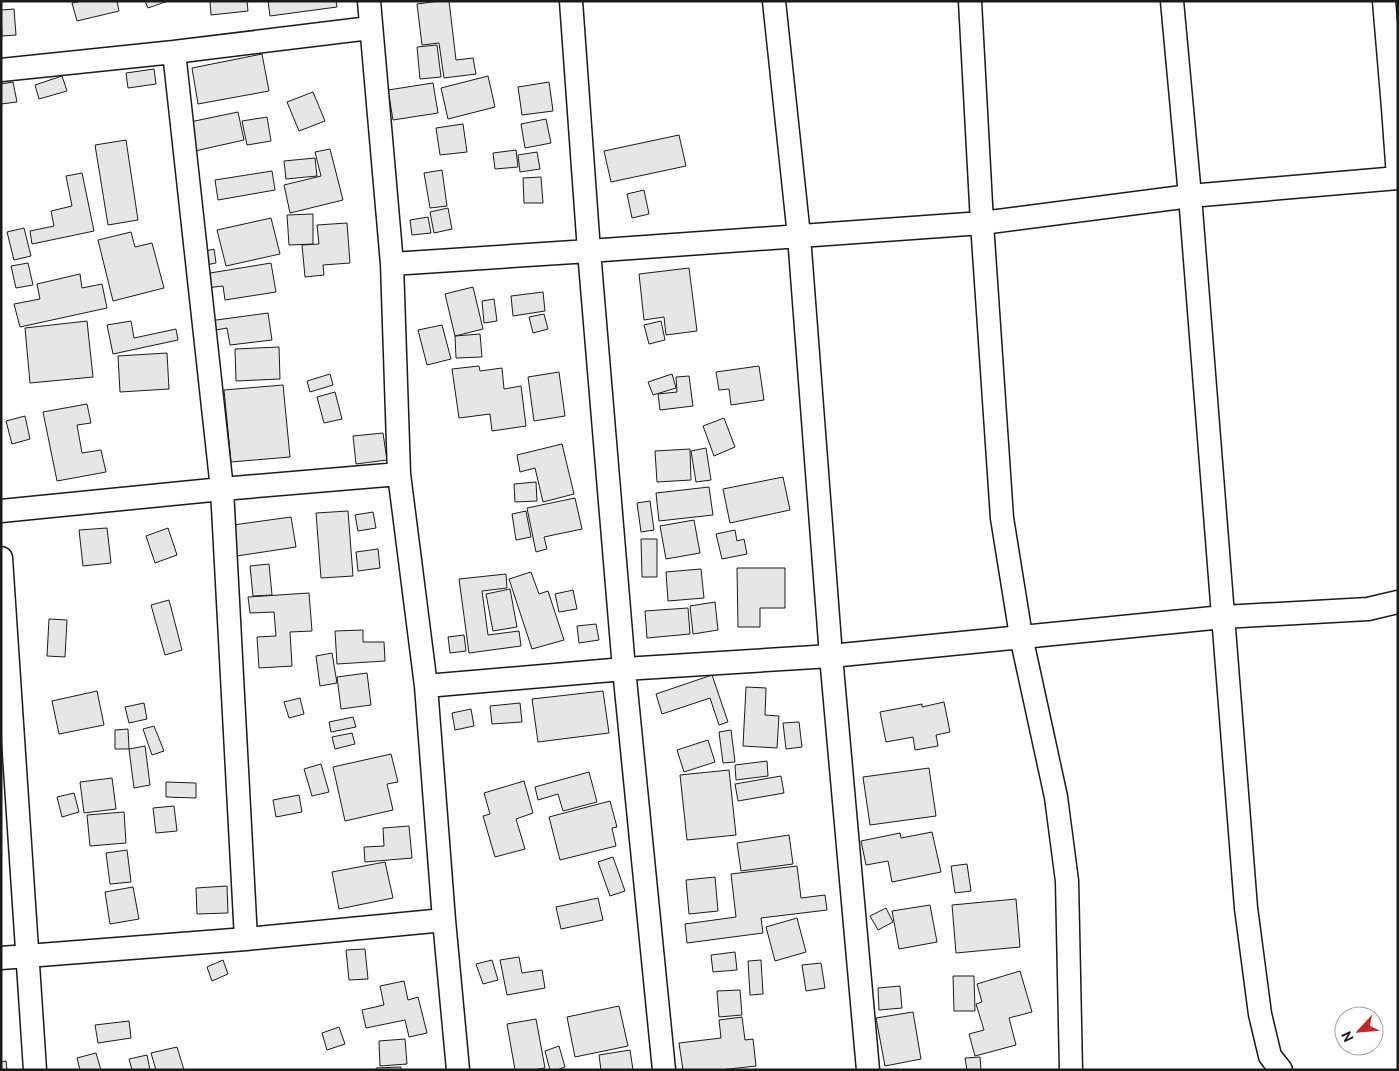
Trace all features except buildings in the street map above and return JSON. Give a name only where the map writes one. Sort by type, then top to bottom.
[{"type":"street","points":[[369,1],[392,264],[399,474],[426,686],[458,1070]]},
{"type":"street","points":[[572,1],[589,251],[624,669],[664,1070]]},
{"type":"street","points":[[774,1],[799,236],[831,656],[868,1070]]},
{"type":"street","points":[[970,1],[982,223],[1002,518],[1021,636],[1056,797],[1067,881],[1072,1070]]},
{"type":"street","points":[[1172,1],[1190,196],[1246,908],[1260,1014],[1270,1056],[1281,1070]]},
{"type":"street","points":[[392,264],[982,223],[1190,196],[1398,178],[1396,108],[1384,1]]},
{"type":"street","points":[[1,70],[174,52],[370,28]]},
{"type":"street","points":[[174,52],[222,489],[246,939]]},
{"type":"street","points":[[1,511],[399,474]]},
{"type":"street","points":[[1,558],[35,1070]]},
{"type":"street","points":[[426,686],[624,669],[831,656],[1223,617],[1368,609],[1398,602]]},
{"type":"street","points":[[1,958],[246,939],[444,920]]}]
